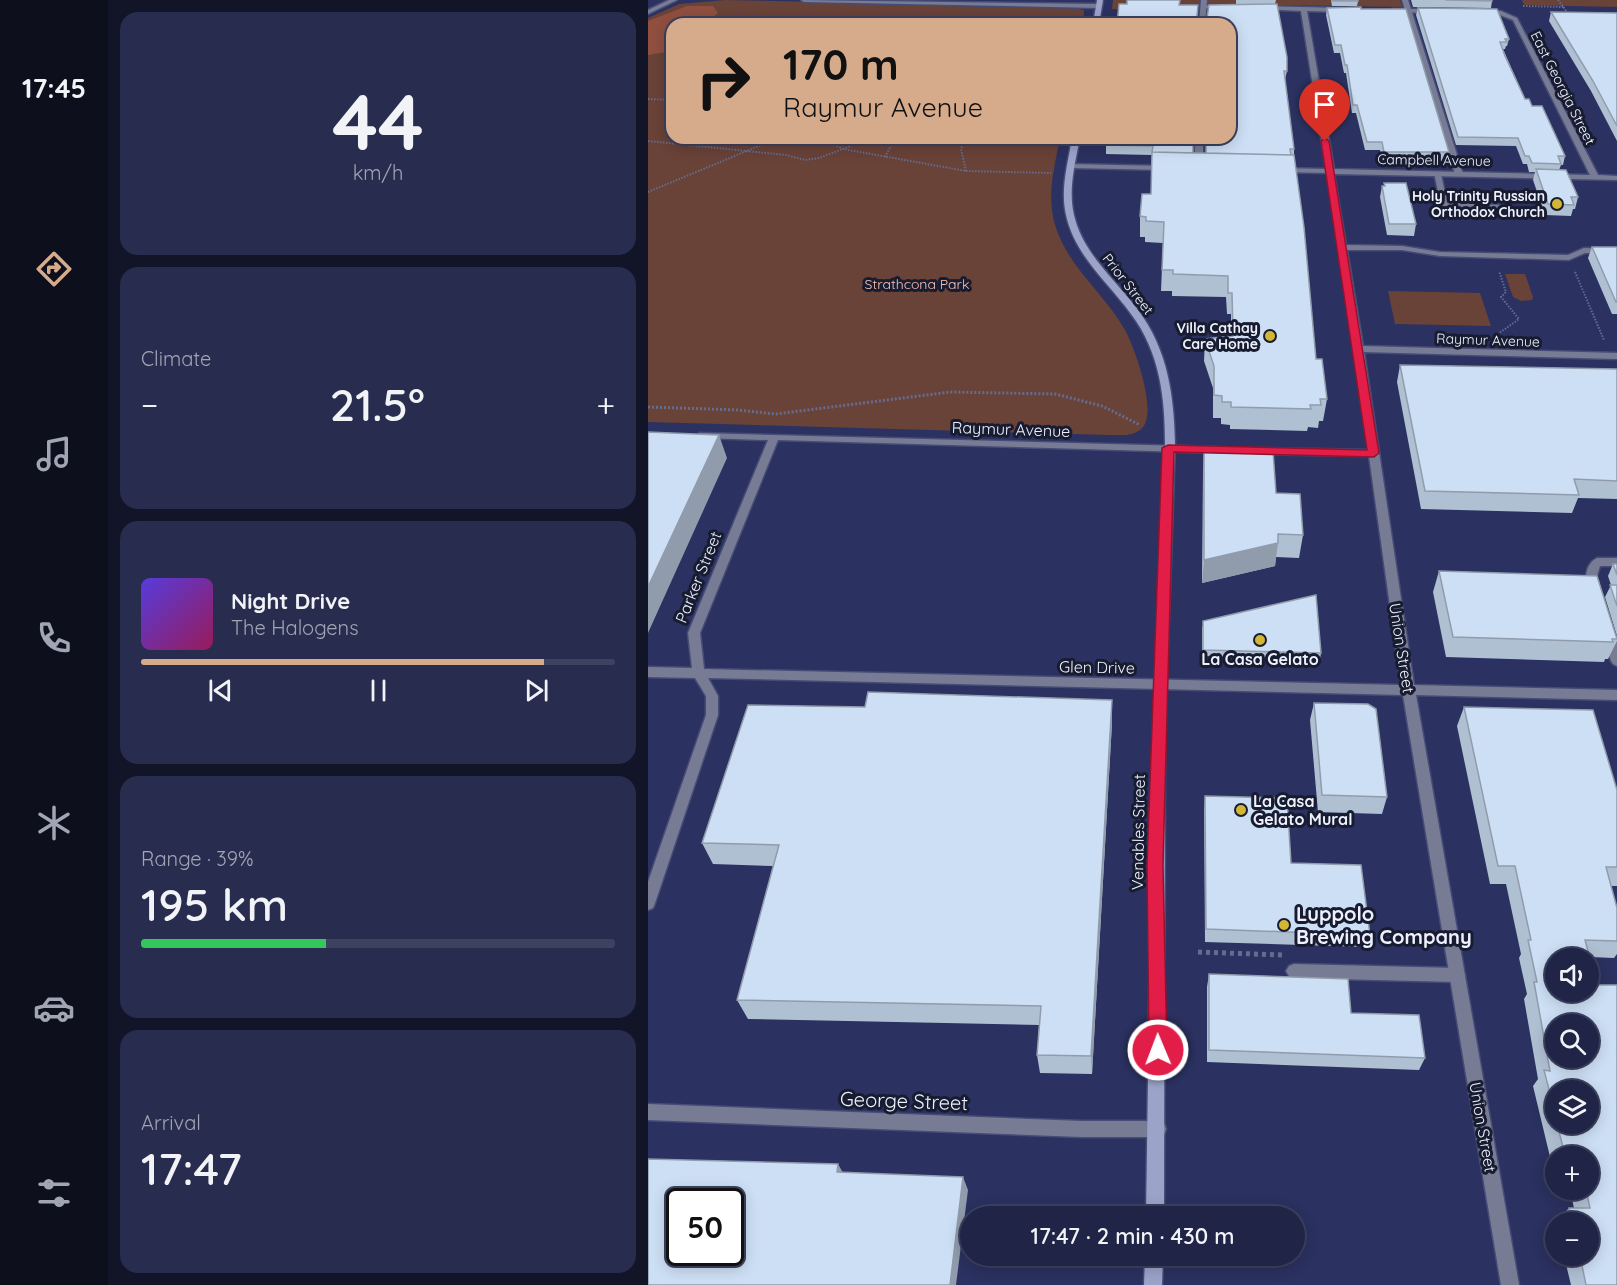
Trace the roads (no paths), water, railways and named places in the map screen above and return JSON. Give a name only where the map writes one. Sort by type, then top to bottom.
[{"type":"main road","points":[[1097,18],[1099,3]]},
{"type":"main road","name":"Prior Street","points":[[1075,144],[1067,190],[1075,232],[1095,265],[1136,314],[1154,347],[1163,371],[1168,398],[1168,448]]},
{"type":"main road","name":"Venables Street","points":[[1155,1206],[1158,1129],[1155,865],[1168,448]]},
{"type":"main road","points":[[1153,1285],[1154,1266]]},
{"type":"street","points":[[648,12],[674,0]]},
{"type":"street","points":[[804,0],[1099,3]]},
{"type":"street","points":[[1404,0],[1459,174]]},
{"type":"street","points":[[1204,4],[1236,8]]},
{"type":"street","points":[[1257,8],[1355,10]]},
{"type":"street","name":"Union Street","points":[[1304,9],[1359,350],[1408,691],[1510,1285]]},
{"type":"street","points":[[1387,10],[1440,12]]},
{"type":"street","name":"East Georgia Street","points":[[1472,12],[1507,14],[1515,19],[1594,177]]},
{"type":"street","points":[[1199,144],[1199,169]]},
{"type":"street","points":[[1071,166],[1177,168]]},
{"type":"street","points":[[1188,168],[1210,169]]},
{"type":"street","name":"Campbell Avenue","points":[[1268,170],[1617,178]]},
{"type":"street","points":[[1437,174],[1444,205],[1503,207]]},
{"type":"street","points":[[1342,247],[1401,248],[1440,255],[1569,258],[1584,250],[1617,251]]},
{"type":"street","name":"Raymur Avenue","points":[[1359,350],[1617,356]]},
{"type":"street","name":"Raymur Avenue","points":[[691,435],[1231,450]]},
{"type":"street","name":"Parker Street","points":[[648,903],[711,721],[712,696],[699,673],[694,633],[774,437]]},
{"type":"street","points":[[1242,450],[1374,453]]},
{"type":"street","points":[[1597,602],[1591,581],[1593,567],[1597,562],[1617,562]]},
{"type":"street","points":[[1604,621],[1617,662]]},
{"type":"street","name":"Glen Drive","points":[[648,672],[1617,695]]},
{"type":"street","points":[[1294,971],[1457,975]]},
{"type":"street","name":"George Street","points":[[648,1112],[1046,1128],[1158,1129]]},
{"type":"place","name":"Holy Trinity Russian Orthodox Church","points":[[1557,204]]},
{"type":"place","name":"Villa Cathay Care Home","points":[[1270,336]]},
{"type":"place","name":"La Casa Gelato","points":[[1260,640]]},
{"type":"place","name":"La Casa Gelato Mural","points":[[1241,810]]},
{"type":"place","name":"Luppolo Brewing Company","points":[[1284,925]]},
{"type":"park label","name":"Strathcona Park","points":[[917,284]]}]
